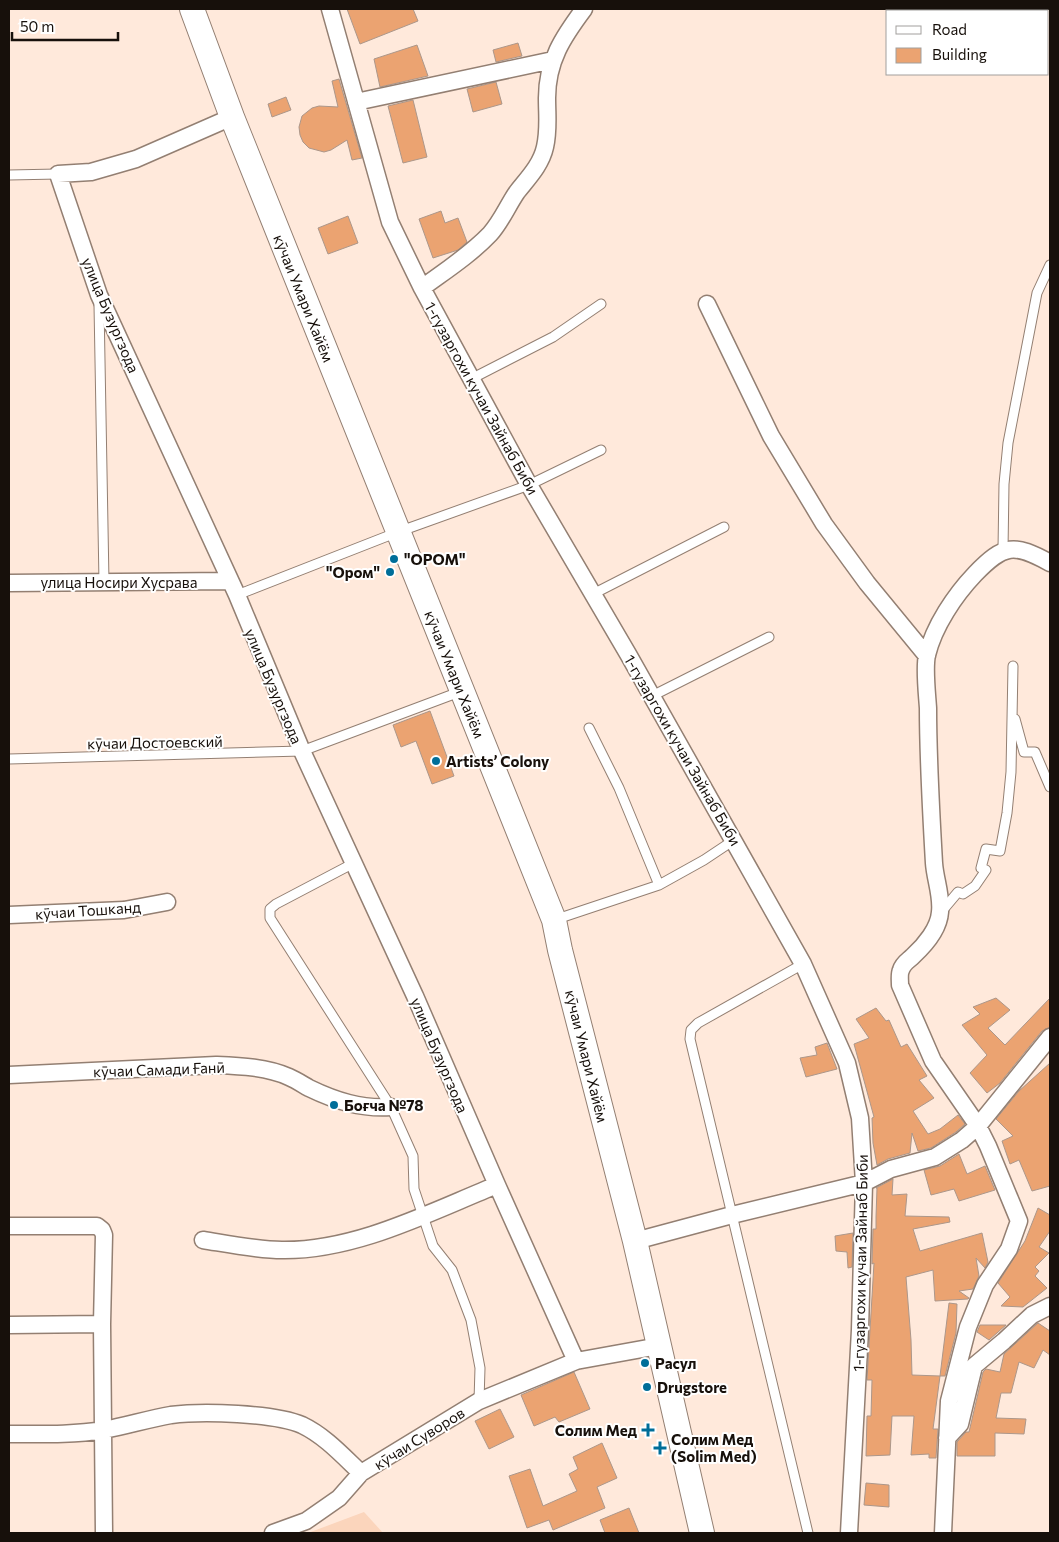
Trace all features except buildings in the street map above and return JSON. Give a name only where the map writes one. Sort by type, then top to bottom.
[{"type":"main road","name":"кӯчаи Умари Хайём","points":[[192,9],[232,117],[554,920],[635,1242],[702,1533]]},
{"type":"street","name":"1-гузаргохи кучаи Зайнаб Биби","points":[[330,9],[390,222],[422,288],[529,485],[652,696],[803,964],[846,1063],[860,1118],[864,1184],[860,1330],[849,1533]]},
{"type":"street","points":[[422,288],[468,254],[492,232],[540,161],[545,148],[548,129],[547,98],[552,60],[566,32],[584,9]]},
{"type":"street","points":[[356,102],[552,60]]},
{"type":"street","points":[[58,174],[91,172],[136,159],[232,117]]},
{"type":"street","name":"улица Бузургзода","points":[[58,174],[99,295],[233,588],[302,751],[415,996],[496,1185],[576,1361]]},
{"type":"street","points":[[707,304],[771,436],[824,524],[867,583],[927,656]]},
{"type":"street","points":[[946,1532],[949,1401],[968,1327],[985,1285],[1009,1249],[1018,1221],[978,1126],[933,1061],[900,985],[900,971],[935,929],[940,913],[940,899],[935,880],[928,774],[927,656],[935,632],[951,604],[983,566],[1003,550],[1015,548],[1030,552],[1050,563]]},
{"type":"street","name":"улица Носири Хусрава","points":[[9,583],[104,582],[233,588]]},
{"type":"street","name":"кӯчаи Тошканд","points":[[9,915],[124,910],[167,902]]},
{"type":"street","points":[[635,1242],[732,1215],[864,1184],[891,1170],[935,1157],[962,1140],[978,1126],[1050,1037]]},
{"type":"street","name":"кӯчаи Самади Ғанӣ","points":[[9,1075],[216,1065],[236,1066],[266,1070],[288,1076],[332,1098],[357,1106],[391,1107]]},
{"type":"street","points":[[203,1240],[282,1250],[334,1246],[375,1234],[496,1185]]},
{"type":"street","points":[[9,1226],[97,1226],[104,1235],[102,1324],[104,1533]]},
{"type":"street","points":[[947,1438],[960,1424],[974,1366],[1032,1315],[1050,1306]]},
{"type":"street","points":[[9,1324],[102,1324]]},
{"type":"street","name":"кӯчаи Суворов","points":[[273,1533],[306,1521],[338,1498],[361,1473],[479,1401],[576,1361],[659,1346]]},
{"type":"street","points":[[9,1434],[64,1434],[104,1430],[172,1415],[265,1416],[302,1425],[324,1438],[361,1473]]},
{"type":"lane","points":[[9,175],[58,174]]},
{"type":"lane","points":[[1003,550],[1004,484],[1008,443],[1038,294],[1050,264]]},
{"type":"lane","points":[[99,295],[104,582]]},
{"type":"lane","points":[[471,379],[553,337],[601,304]]},
{"type":"lane","points":[[233,588],[529,485],[601,450]]},
{"type":"lane","points":[[593,594],[724,527]]},
{"type":"lane","points":[[652,696],[769,637]]},
{"type":"lane","points":[[940,913],[958,892],[963,894],[975,886],[986,870],[981,868],[986,849],[1000,851],[1007,813],[1011,772],[1013,666]]},
{"type":"lane","name":"кӯчаи Достоевский","points":[[9,759],[302,751],[462,691]]},
{"type":"lane","points":[[1012,707],[1024,752],[1035,752],[1050,787]]},
{"type":"lane","points":[[589,728],[619,788],[659,885]]},
{"type":"lane","points":[[1039,758],[1050,758]]},
{"type":"lane","points":[[554,920],[659,885],[704,860],[734,840]]},
{"type":"lane","points":[[354,863],[276,904],[270,910],[270,918],[391,1107],[413,1156],[414,1189],[433,1246],[452,1270],[471,1320],[480,1368],[479,1401]]},
{"type":"lane","points":[[803,964],[698,1023],[691,1030],[690,1039],[808,1533]]},
{"type":"shaded area","points":[[364,1512],[383,1533],[308,1533]]},
{"type":"place","name":"\"OPOM\"","points":[[394,559]]},
{"type":"place","name":"\"Oром\"","points":[[390,572]]},
{"type":"place","name":"Artists’ Colony","points":[[436,761]]},
{"type":"place","name":"Боғча №78","points":[[334,1105]]},
{"type":"place","name":"Расул","points":[[645,1363]]},
{"type":"place","name":"Drugstore","points":[[647,1387]]},
{"type":"place","name":"Солим Мед","points":[[648,1430]]},
{"type":"place","name":"Солим Мед (Solim Med)","points":[[660,1448]]}]
